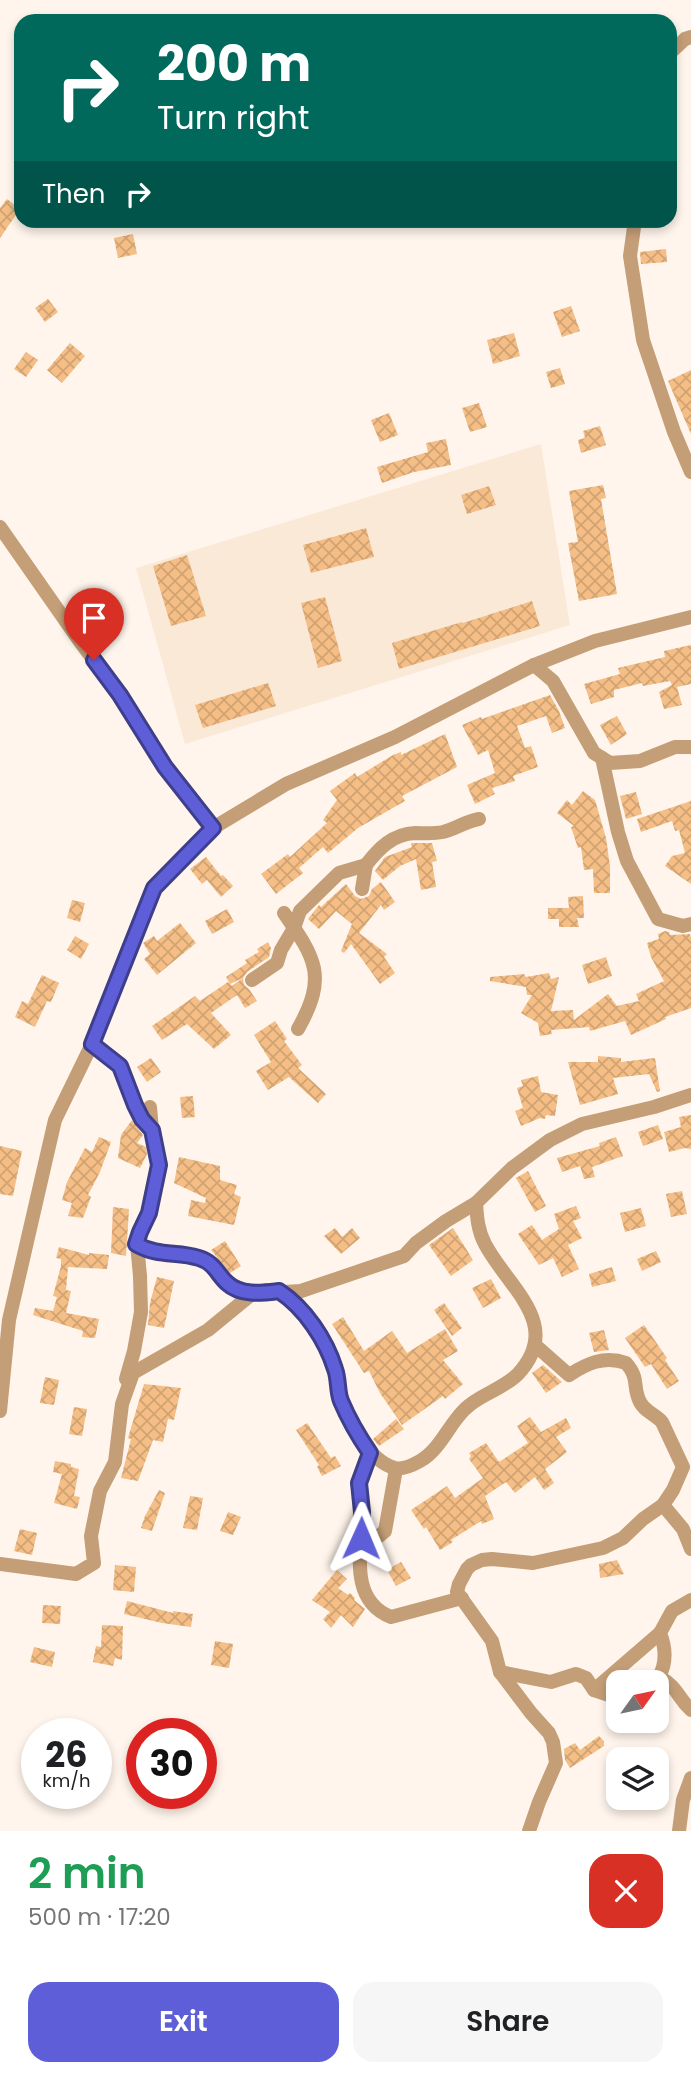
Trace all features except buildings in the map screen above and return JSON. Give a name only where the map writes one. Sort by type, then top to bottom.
[{"type":"street","points":[[634,228],[631,256],[643,340],[674,432],[691,472]]},
{"type":"street","points":[[0,527],[120,695],[165,767],[213,828]]},
{"type":"street","points":[[0,1411],[9,1321],[55,1120],[92,1044],[154,888],[213,828],[286,784],[396,737],[534,665],[595,641],[691,617]]},
{"type":"street","points":[[534,665],[553,681],[594,753],[610,763],[640,761],[675,747],[691,747]]},
{"type":"street","points":[[602,758],[627,861],[658,919],[683,926],[691,924]]},
{"type":"street","points":[[362,889],[366,865],[384,844],[405,834],[433,834],[479,819]]},
{"type":"street","points":[[252,980],[277,963],[300,911],[339,873],[366,865]]},
{"type":"street","points":[[284,913],[312,957],[316,973],[307,1013],[298,1029]]},
{"type":"street","points":[[92,1044],[120,1066],[135,1105],[152,1130]]},
{"type":"street","points":[[136,1244],[149,1252],[189,1255],[204,1260],[217,1269],[233,1288],[252,1294],[301,1292],[404,1256],[416,1243],[476,1203],[512,1168],[551,1140],[582,1124],[654,1108],[691,1095]]},
{"type":"street","points":[[0,1564],[76,1574],[93,1563],[91,1536],[100,1491],[115,1462],[127,1374],[141,1312],[136,1244],[149,1213],[159,1165],[150,1107]]},
{"type":"street","points":[[279,1291],[298,1307],[320,1338],[335,1367],[340,1398],[370,1453],[396,1469],[407,1468],[423,1460],[469,1405],[501,1388],[513,1378],[532,1355],[535,1345],[535,1325],[531,1314],[486,1247],[478,1230],[476,1203]]},
{"type":"street","points":[[122,1404],[133,1373],[208,1330],[252,1294]]},
{"type":"street","points":[[529,1831],[556,1763],[553,1742],[549,1733],[500,1672],[492,1641],[457,1592],[457,1586],[471,1565],[488,1559],[533,1563],[603,1548],[623,1538],[663,1505],[681,1474],[682,1463],[662,1422],[642,1404],[636,1392],[635,1378],[628,1366],[618,1361],[591,1363],[569,1375],[535,1345]]},
{"type":"street","points":[[370,1453],[359,1483],[362,1512],[361,1580],[371,1603],[382,1614],[391,1617],[462,1598]]},
{"type":"street","points":[[361,1538],[379,1536],[386,1531],[396,1469]]},
{"type":"street","points":[[663,1505],[683,1529],[691,1549]]},
{"type":"street","points":[[594,1690],[660,1633],[672,1611],[691,1600]]},
{"type":"street","points":[[660,1633],[666,1650],[663,1670]]},
{"type":"street","points":[[500,1672],[551,1682],[576,1674],[586,1678],[594,1690],[606,1694]]},
{"type":"street","points":[[669,1683],[691,1710]]},
{"type":"street","points":[[679,1831],[683,1800],[691,1778]]},
{"type":"shaded area","points":[[541,444],[570,625],[185,744],[136,568]]},
{"type":"route","points":[[94,660],[120,695],[165,767],[213,828],[154,888],[92,1044],[120,1066],[142,1119],[152,1130],[159,1165],[157,1180],[149,1213],[136,1244],[149,1252],[189,1255],[204,1260],[217,1269],[233,1288],[252,1294],[279,1291],[298,1307],[309,1321],[335,1367],[340,1398],[370,1453],[359,1483],[361,1538]]}]
